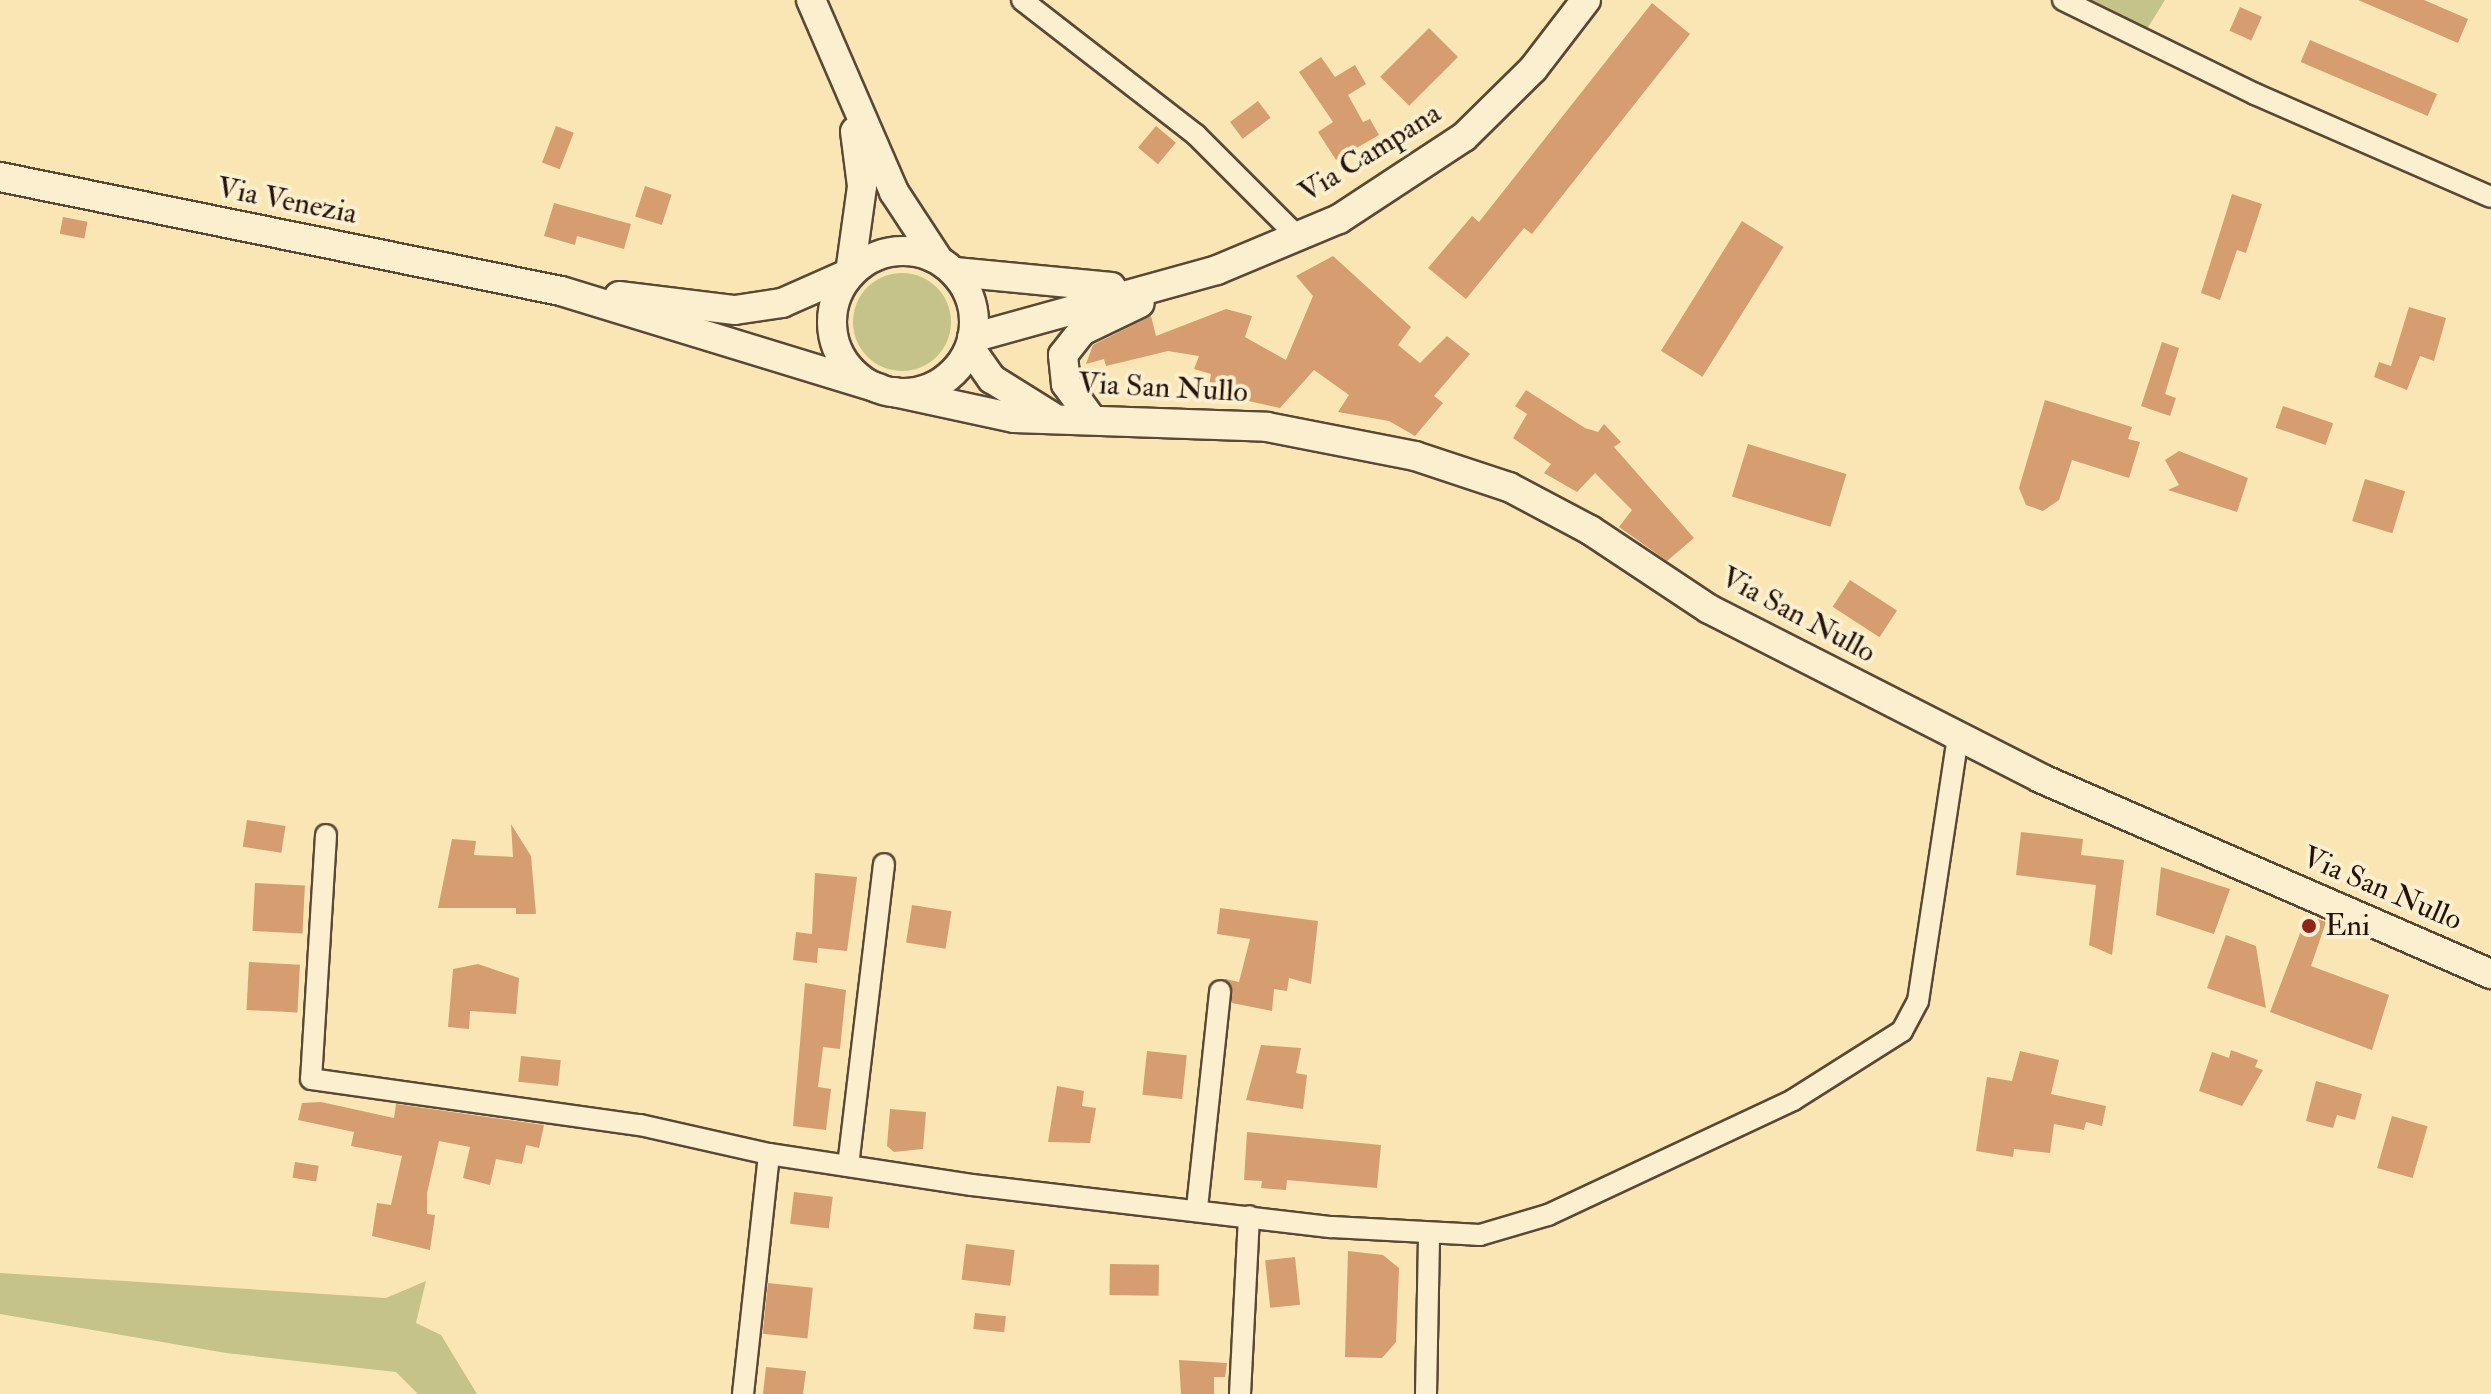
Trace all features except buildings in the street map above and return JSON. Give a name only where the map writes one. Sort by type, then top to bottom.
[{"type":"main road","points":[[811,0],[851,105],[894,192],[973,308],[971,343],[947,378],[922,390],[886,390],[847,364],[832,328],[833,308],[850,273],[862,186],[851,105]]},
{"type":"main road","name":"Via Campana","points":[[971,343],[1139,287],[1217,270],[1339,219],[1464,137],[1533,69],[1586,0]]},
{"type":"main road","name":"Via Venezia","points":[[0,177],[561,291],[735,310],[782,303],[850,273]]},
{"type":"main road","name":"Via Campana","points":[[850,273],[892,251],[946,266],[1039,285],[1139,287]]},
{"type":"main road","points":[[1090,417],[1062,369],[1063,355],[1082,331],[1217,270]]},
{"type":"main road","name":"Via Venezia","points":[[561,291],[886,390]]},
{"type":"main road","name":"Via San Nullo","points":[[971,343],[992,379],[1052,416]]},
{"type":"main road","name":"Via San Nullo","points":[[886,390],[970,411],[1267,427],[1415,456],[1509,487],[1590,530],[1709,609],[2040,778],[2491,974]]},
{"type":"street","points":[[1022,0],[1196,135],[1297,236]]},
{"type":"street","points":[[2063,0],[2255,94],[2491,197]]},
{"type":"street","points":[[326,835],[311,1079],[640,1125],[769,1154],[848,1166],[1429,1236],[1480,1235],[1548,1215],[1793,1100],[1902,1031],[1918,1001],[1958,735]]},
{"type":"street","points":[[848,1166],[884,864]]},
{"type":"street","points":[[1197,1208],[1220,991]]},
{"type":"street","points":[[743,1394],[769,1154]]},
{"type":"street","points":[[1240,1394],[1249,1216]]},
{"type":"street","points":[[1426,1394],[1429,1236]]},
{"type":"shaded area","points":[[2084,0],[2165,0],[2147,29]]},
{"type":"shaded area","points":[[902,273],[921,276],[937,287],[948,303],[951,322],[948,341],[937,357],[921,368],[902,371],[883,368],[867,357],[856,341],[853,322],[856,303],[867,287],[883,276]]},
{"type":"shaded area","points":[[0,1273],[386,1298],[426,1281],[416,1323],[441,1335],[477,1394],[418,1394],[396,1372],[226,1353],[0,1314]]},
{"type":"place","name":"Eni","points":[[2309,926]]}]
